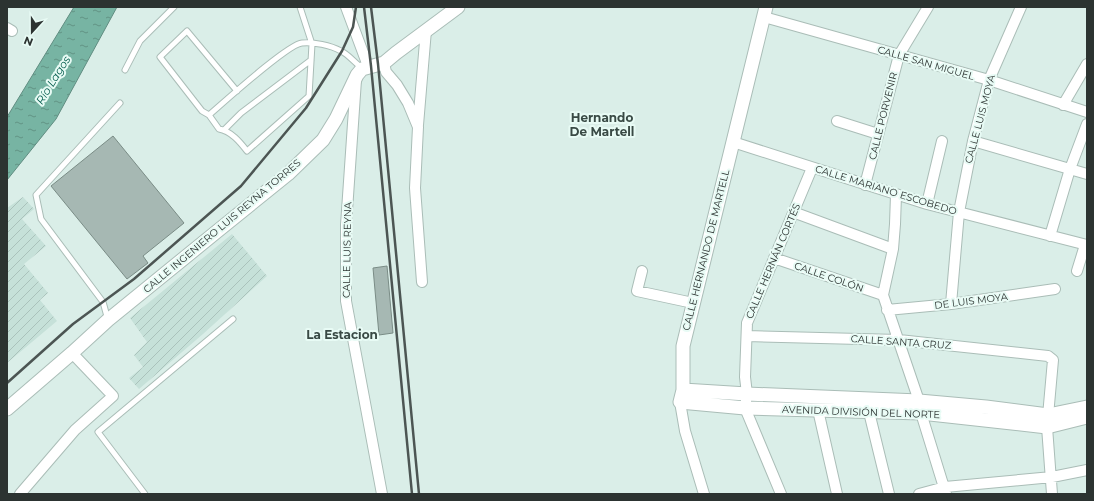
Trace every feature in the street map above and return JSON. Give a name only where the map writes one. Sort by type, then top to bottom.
[{"type":"street","name":"CALLE LUIS REYNA","points":[[346,7],[362,70],[346,225],[346,301],[382,494]]},
{"type":"street","points":[[362,70],[384,63],[458,7]]},
{"type":"street","name":"CALLE PORVENIR","points":[[866,185],[899,55],[928,7]]},
{"type":"street","name":"CALLE LUIS MOYA","points":[[951,304],[959,212],[973,140],[989,80],[1021,7]]},
{"type":"street","name":"CALLE SAN MIGUEL","points":[[765,12],[899,55],[989,80],[1087,112]]},
{"type":"street","name":"CALLE HERNANDO DE MARTELL","points":[[704,494],[685,431],[682,396],[682,346],[765,12]]},
{"type":"street","points":[[422,282],[415,188],[418,127],[426,30]]},
{"type":"street","points":[[384,63],[386,72],[397,85],[408,103],[418,127]]},
{"type":"street","points":[[1063,105],[1087,64]]},
{"type":"street","name":"CALLE INGENIERO LUIS REYNA TORRES","points":[[7,409],[108,320],[293,169],[323,140],[362,70]]},
{"type":"street","points":[[837,121],[878,134]]},
{"type":"street","points":[[1050,236],[1070,169],[1087,124]]},
{"type":"street","points":[[973,140],[1087,174]]},
{"type":"street","points":[[927,204],[942,141]]},
{"type":"street","name":"CALLE MARIANO ESCOBEDO","points":[[733,142],[896,195],[1086,245]]},
{"type":"street","name":"CALLE HERNÁN CORTÉS","points":[[745,408],[747,394],[745,377],[747,323],[812,168]]},
{"type":"street","points":[[896,195],[893,248],[883,295],[887,310],[899,340],[946,491]]},
{"type":"street","points":[[793,212],[893,248]]},
{"type":"street","points":[[1077,271],[1086,245]]},
{"type":"street","name":"CALLE COLÓN","points":[[774,258],[883,295]]},
{"type":"street","points":[[642,271],[637,291],[693,303]]},
{"type":"street","name":"DE LUIS MOYA","points":[[887,310],[951,304],[1055,289]]},
{"type":"street","name":"CALLE SANTA CRUZ","points":[[747,336],[899,340],[1048,356],[1053,360],[1047,421]]},
{"type":"street","points":[[20,494],[75,430],[113,396],[72,353]]},
{"type":"street","name":"AVENIDA DIVISIÓN DEL NORTE","points":[[682,396],[747,394],[920,407],[1047,421],[1087,417]]},
{"type":"street","name":"AVENIDA DIVISIÓN DEL NORTE","points":[[682,396],[745,408],[869,412],[920,407]]},
{"type":"street","name":"AVENIDA DIVISIÓN DEL NORTE","points":[[1047,421],[1087,406]]},
{"type":"street","points":[[745,408],[781,494]]},
{"type":"street","points":[[818,410],[837,494]]},
{"type":"street","points":[[869,412],[889,494]]},
{"type":"street","points":[[1047,421],[1052,494]]},
{"type":"street","points":[[919,494],[1052,477],[1087,470]]},
{"type":"lane","points":[[125,70],[140,41],[174,7]]},
{"type":"lane","points":[[237,91],[187,31],[160,57],[219,129],[224,130],[239,141],[247,151],[309,96],[312,44],[300,7]]},
{"type":"lane","points":[[209,115],[290,49],[300,43],[328,46],[342,51],[362,70]]},
{"type":"lane","points":[[224,130],[241,113],[311,60]]},
{"type":"lane","points":[[108,320],[103,302],[41,219],[36,195],[120,103]]},
{"type":"lane","points":[[145,494],[98,432],[233,319]]},
{"type":"shaded area","points":[[23,197],[34,209],[22,219],[46,246],[24,264],[48,293],[40,300],[57,321],[7,363],[7,208]]},
{"type":"shaded area","points":[[232,234],[267,276],[139,389],[129,378],[143,367],[134,355],[147,342],[130,318]]},
{"type":"water","name":"Río Lagos","points":[[74,7],[117,7],[56,119],[7,180],[7,117]]},
{"type":"building","points":[[113,136],[184,223],[143,256],[148,263],[127,279],[51,186]]},
{"type":"building","points":[[387,266],[393,333],[379,335],[373,268]]},
{"type":"railway","points":[[7,383],[73,324],[134,279],[241,186],[306,108],[342,51],[353,27],[356,7]]},
{"type":"railway","points":[[364,7],[412,494]]},
{"type":"railway","points":[[371,7],[378,64],[419,494]]},
{"type":"district","name":"Hernando De Martell","points":[[602,124]]},
{"type":"district","name":"La Estacion","points":[[342,334]]}]
